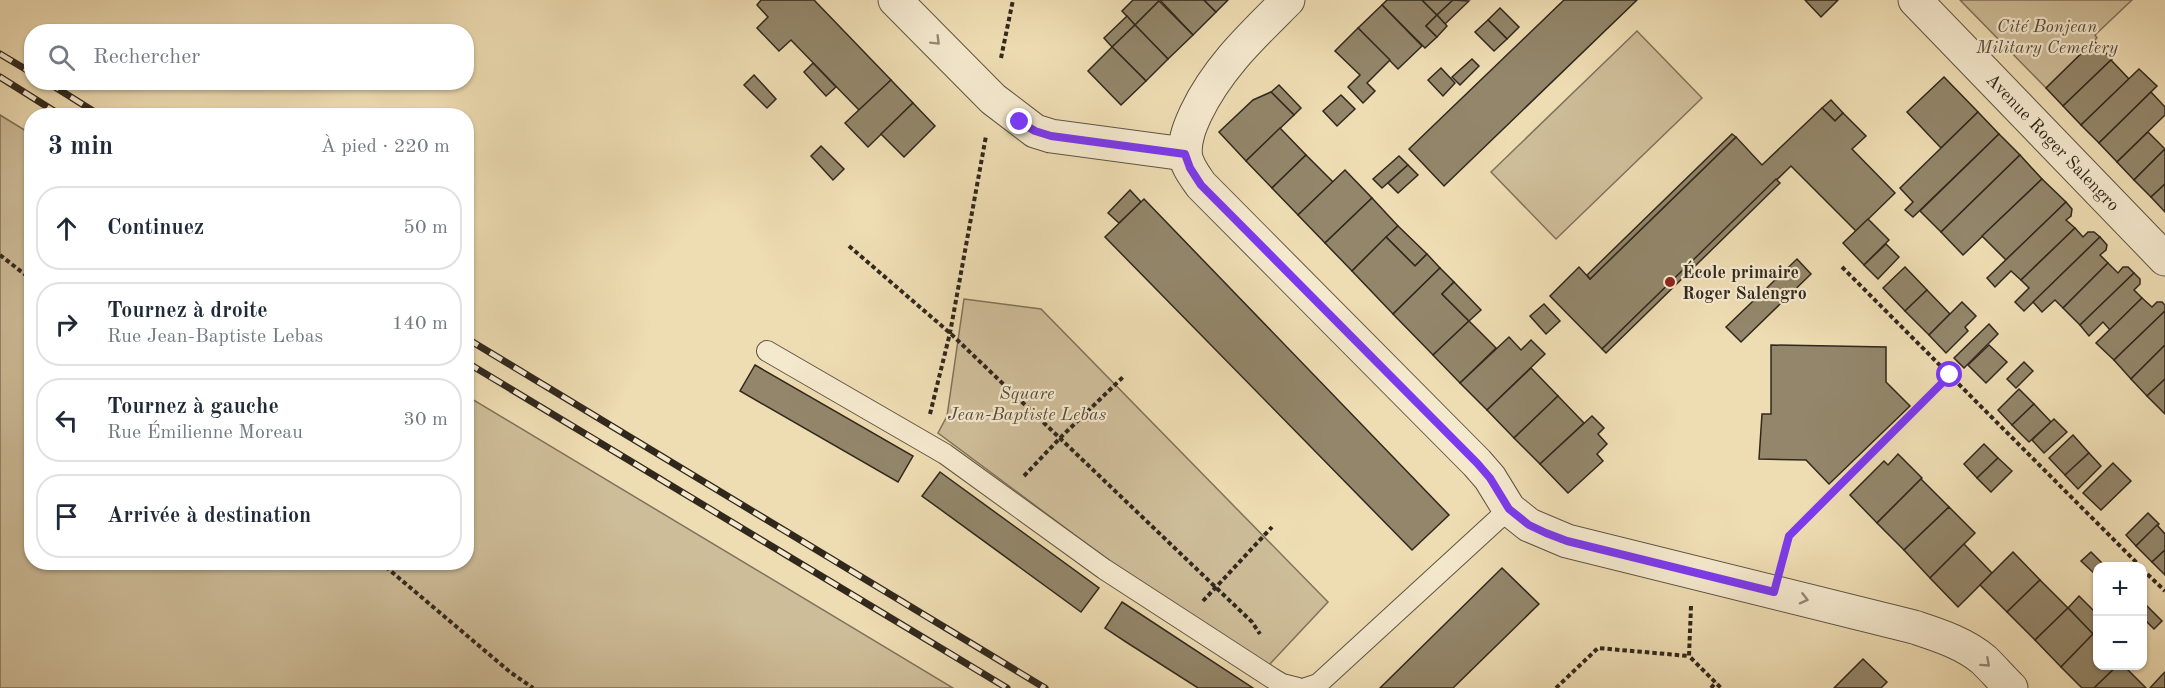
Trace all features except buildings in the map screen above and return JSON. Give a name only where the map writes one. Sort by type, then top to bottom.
[{"type":"street","points":[[894,0],[993,99],[1035,131],[1051,136],[1185,154]]},
{"type":"street","points":[[1288,0],[1236,52],[1203,99],[1186,136],[1185,154],[1190,168],[1201,185],[1477,463],[1490,478],[1509,509],[1529,525],[1556,537],[1942,636],[1984,661],[2011,688]]},
{"type":"street","name":"Avenue Roger Salengro","points":[[1915,0],[2165,259]]},
{"type":"lane","points":[[767,351],[924,441],[964,467],[1104,569],[1282,684],[1298,688]]},
{"type":"lane","points":[[1306,688],[1318,684],[1509,509]]},
{"type":"path","points":[[1000,64],[1013,0]]},
{"type":"path","points":[[924,441],[950,333],[987,128]]},
{"type":"path","points":[[849,246],[950,333],[1252,622],[1264,640]]},
{"type":"path","points":[[0,255],[24,274]]},
{"type":"path","points":[[1842,267],[2135,562]]},
{"type":"path","points":[[1774,592],[1789,536],[1950,375]]},
{"type":"path","points":[[1004,497],[1123,377]]},
{"type":"path","points":[[1185,621],[1272,527]]},
{"type":"path","points":[[389,570],[510,672],[533,688]]},
{"type":"path","points":[[1689,656],[1693,571]]},
{"type":"path","points":[[2147,574],[2165,591]]},
{"type":"path","points":[[1556,688],[1598,648],[1689,656],[1722,688]]},
{"type":"path","points":[[1711,688],[1716,682]]},
{"type":"green space","name":"Cité Bonjean Military Cemetery","points":[[1960,0],[2132,0],[2095,35],[2097,38],[2046,88]]},
{"type":"green space","points":[[1637,31],[1702,98],[1556,239],[1491,172]]},
{"type":"green space","points":[[0,115],[24,130],[24,570],[474,570],[474,400],[953,688],[0,688]]},
{"type":"green space","name":"Square Jean-Baptiste Lebas","points":[[964,299],[1041,309],[1328,602],[1268,666],[1107,559],[938,433],[947,416]]},
{"type":"railway","points":[[0,54],[24,68]]},
{"type":"railway","points":[[0,77],[49,108]]},
{"type":"railway","points":[[60,90],[88,108]]},
{"type":"railway","points":[[474,343],[1045,688]]},
{"type":"railway","points":[[474,367],[1007,688]]},
{"type":"place","name":"École primaire Roger Salengro","points":[[1670,282]]},
{"type":"route","points":[[1020,122],[1035,131],[1051,136],[1185,154],[1190,168],[1201,185],[1477,463],[1490,478],[1509,509],[1529,525],[1567,541],[1774,592],[1789,536],[1950,375]]}]
